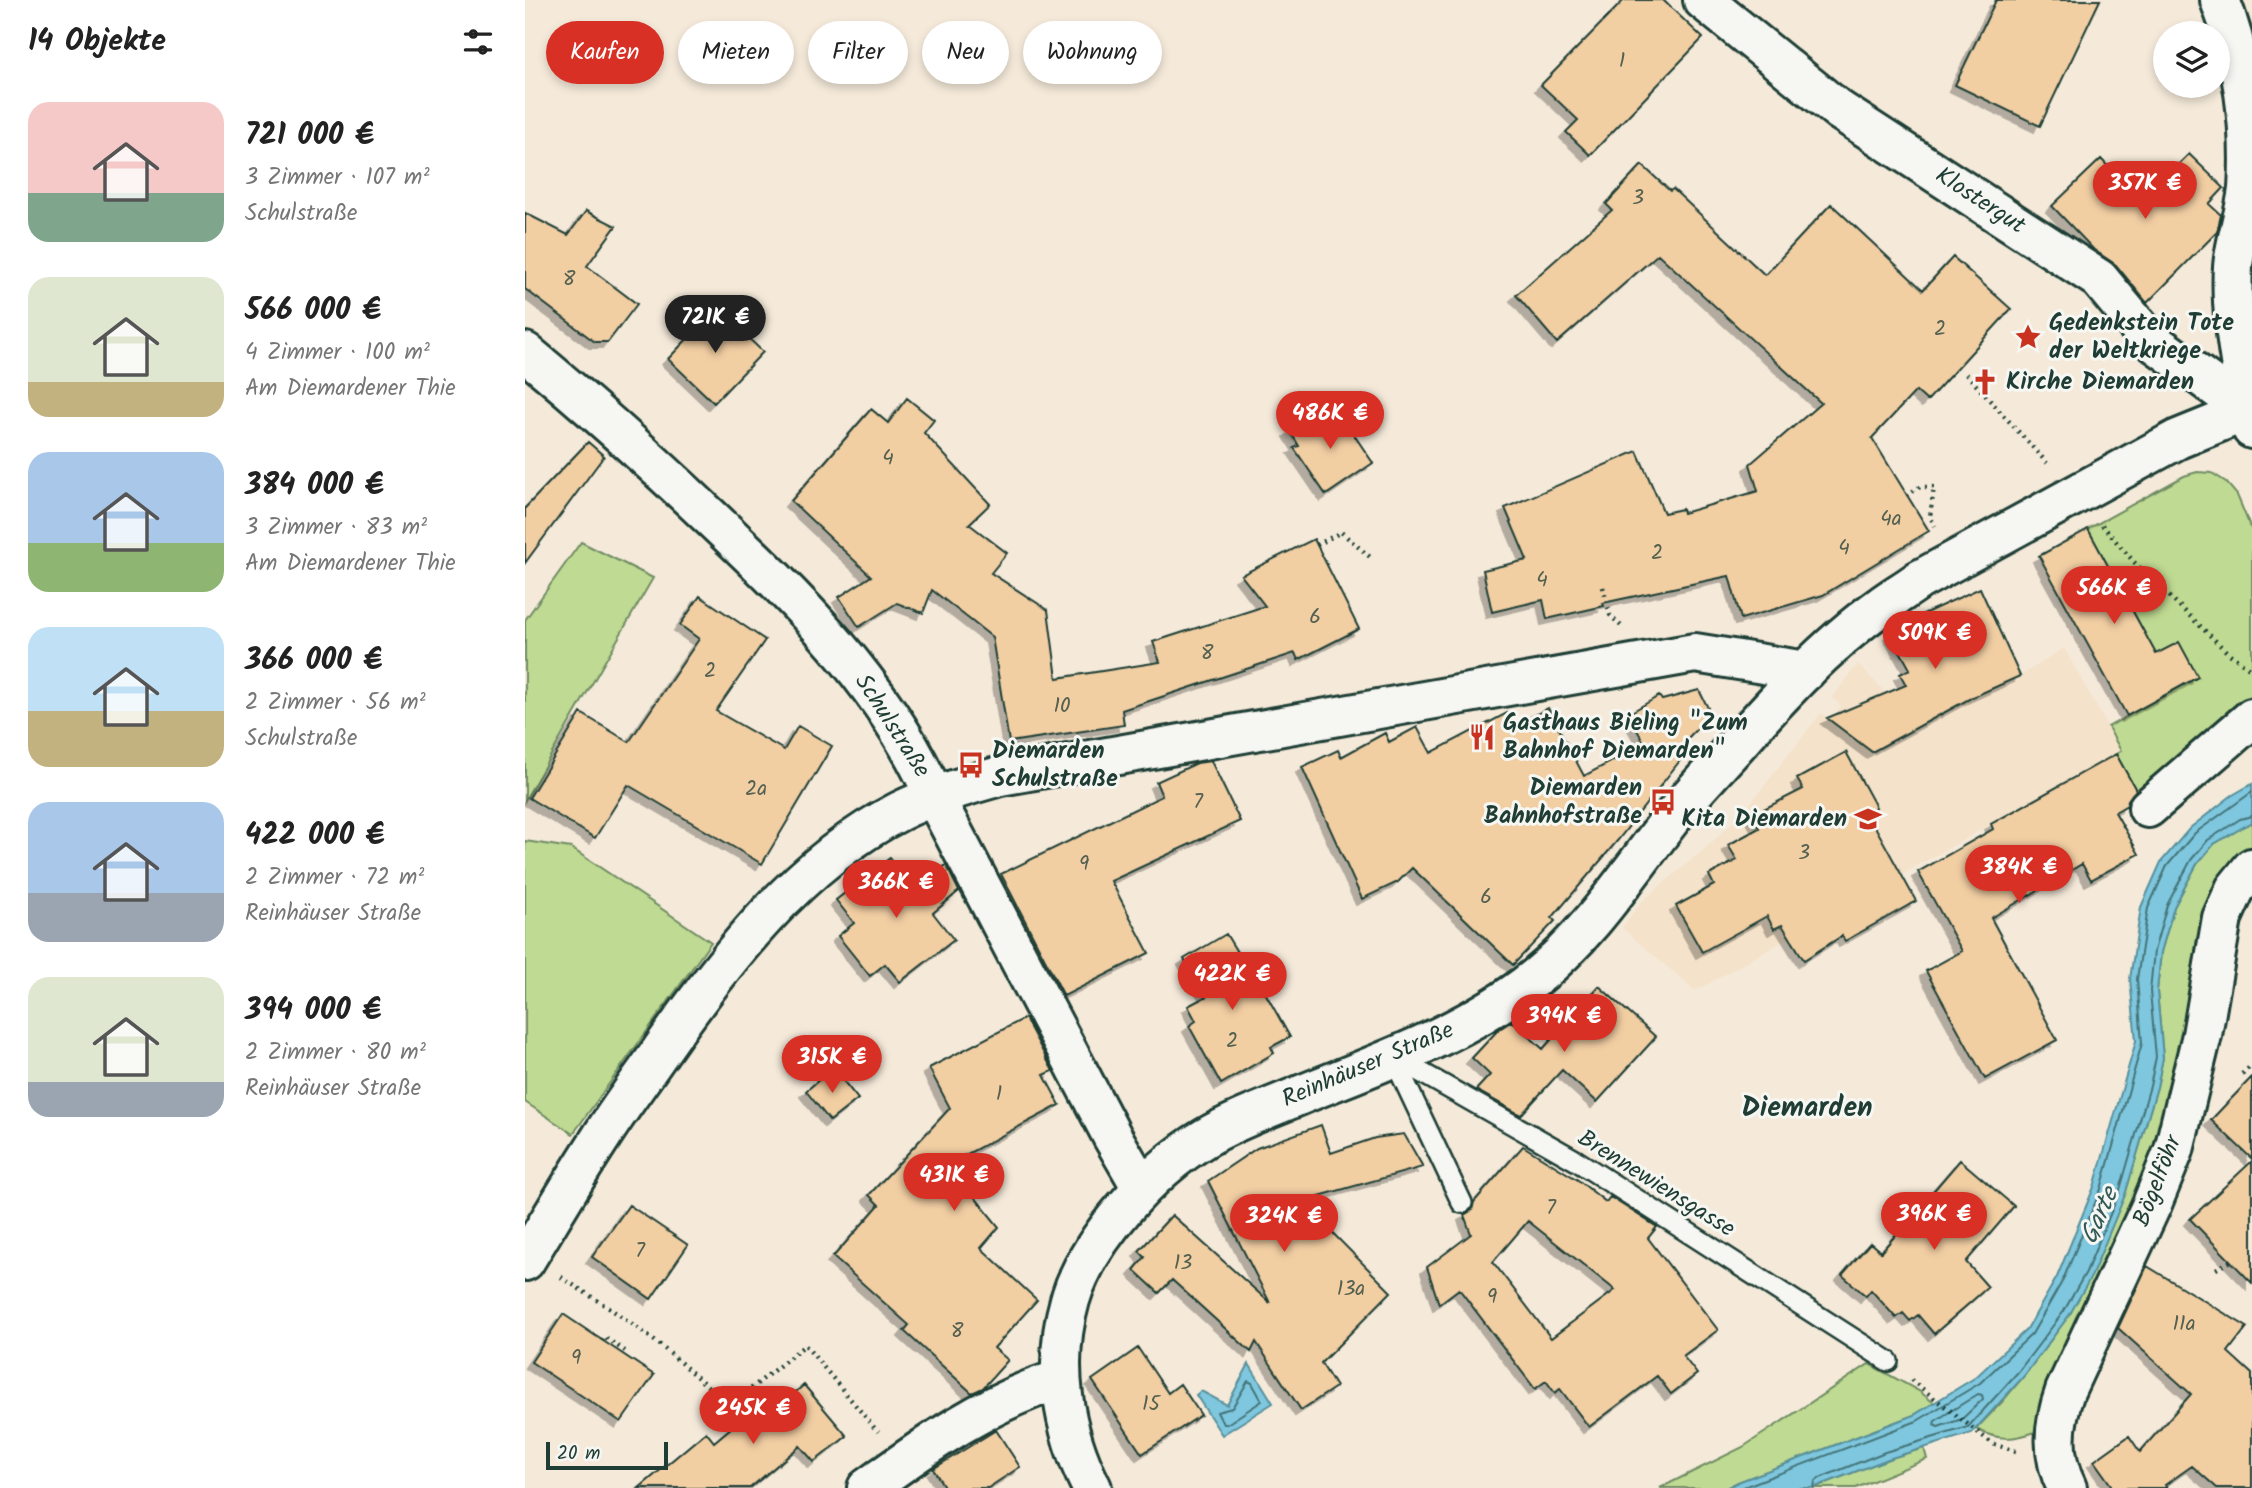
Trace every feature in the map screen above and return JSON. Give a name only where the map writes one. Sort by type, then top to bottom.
[{"type":"street","name":"Klostergut","points":[[1703,0],[1839,110],[2099,279],[2148,338],[2251,416]]},
{"type":"street","points":[[2220,0],[2240,65],[2250,141],[2248,192],[2233,265],[2232,285],[2251,416]]},
{"type":"street","name":"Schulstraße","points":[[525,352],[655,464],[742,546],[838,646],[881,702],[919,760],[934,796],[1142,1188]]},
{"type":"street","name":"Reinhäuser Straße","points":[[1091,1488],[1075,1451],[1061,1379],[1062,1349],[1070,1298],[1102,1238],[1142,1188],[1166,1166],[1205,1138],[1253,1114],[1443,1035],[1484,1013],[1536,978],[1593,921],[1676,813],[1771,705],[1880,606],[1919,580],[2178,439],[2251,416]]},
{"type":"street","points":[[526,1258],[600,1138],[696,1000],[743,942],[799,884],[834,855],[890,817],[934,796],[1000,776],[1695,653],[1806,671]]},
{"type":"street","points":[[2148,808],[2252,718]]},
{"type":"street","name":"Bögelföhr","points":[[2067,1488],[2057,1464],[2055,1444],[2058,1411],[2174,1150],[2202,1035],[2223,918],[2235,889],[2252,868]]},
{"type":"street","points":[[867,1488],[950,1431],[997,1403],[1027,1389],[1061,1379]]},
{"type":"lane","points":[[1393,1057],[1462,1203]]},
{"type":"lane","name":"Brennewiensgasse","points":[[1393,1057],[1577,1161],[1888,1361]]},
{"type":"path","points":[[1966,374],[2077,495],[2134,562],[2227,652],[2252,670]]},
{"type":"path","points":[[1906,495],[1920,487],[1934,487],[1930,516],[1935,525]]},
{"type":"path","points":[[1317,545],[1341,533],[1370,557]]},
{"type":"path","points":[[2242,1074],[2252,1065]]},
{"type":"path","points":[[526,1258],[646,1334],[676,1357],[711,1390],[732,1404],[805,1345],[885,1440]]},
{"type":"path","points":[[2216,1269],[2231,1261]]},
{"type":"path","points":[[602,1341],[604,1337],[625,1351]]},
{"type":"path","points":[[1920,1388],[1974,1431]]},
{"type":"shaded area","name":"Kita Diemarden","points":[[2064,648],[2121,751],[1695,991],[1622,928],[1640,903],[1742,814],[1821,713],[1830,720],[1841,706],[1832,698],[1858,664],[1886,693],[1905,728],[2020,676]]},
{"type":"green space","points":[[2197,472],[2212,473],[2226,482],[2237,495],[2252,531],[2252,699],[2140,798],[2116,754],[2121,751],[2108,727],[2198,677],[2156,654],[2088,529],[2184,476]]},
{"type":"green space","points":[[581,542],[653,578],[525,800],[525,620]]},
{"type":"green space","points":[[2252,822],[2252,847],[2231,868],[2214,896],[2197,938],[2184,1025],[2166,1114],[2150,1166],[2038,1431],[2006,1438],[1984,1433],[1976,1429],[2024,1376],[2070,1314],[2125,1195],[2157,1087],[2163,1057],[2157,991],[2161,952],[2174,907],[2197,864],[2214,844]]},
{"type":"green space","points":[[525,841],[571,848],[711,942],[573,1134],[525,1102]]},
{"type":"green space","points":[[1869,1364],[1919,1391],[1934,1403],[1914,1415],[1726,1488],[1660,1488],[1743,1447]]},
{"type":"green space","points":[[1924,1448],[1927,1459],[1856,1488],[1813,1488],[1888,1459]]},
{"type":"water","name":"Garte","points":[[2252,784],[2252,822],[2214,844],[2197,864],[2174,907],[2161,952],[2157,991],[2163,1058],[2125,1195],[2092,1275],[2070,1314],[2024,1376],[1972,1433],[1888,1459],[1813,1488],[1726,1488],[1914,1415],[1976,1377],[2027,1329],[2057,1277],[2094,1187],[2136,1041],[2130,979],[2141,907],[2161,862],[2190,828],[2231,796]]},
{"type":"water","points":[[1249,1364],[1273,1403],[1222,1435],[1196,1395],[1201,1391],[1227,1405]]},
{"type":"building","points":[[1624,0],[1663,0],[1703,38],[1590,155],[1566,132],[1578,120],[1541,85]]},
{"type":"building","points":[[1996,0],[2100,0],[2040,126],[1955,85]]},
{"type":"building","points":[[2189,154],[2224,188],[2209,204],[2221,215],[2217,232],[2147,303],[2116,265],[2094,250],[2052,206],[2101,159],[2141,201]]},
{"type":"building","points":[[1642,165],[1670,191],[1673,189],[1765,275],[1831,204],[1923,290],[1953,257],[2011,309],[1927,401],[1916,391],[1872,438],[1929,531],[1823,595],[1741,619],[1729,576],[1603,603],[1604,606],[1547,619],[1543,600],[1492,612],[1483,570],[1527,560],[1505,508],[1637,451],[1664,513],[1682,509],[1683,513],[1758,491],[1750,464],[1821,403],[1658,254],[1557,343],[1516,295],[1612,210],[1606,204]]},
{"type":"building","points":[[586,211],[616,226],[587,266],[637,304],[608,342],[595,342],[525,289],[525,213],[568,235]]},
{"type":"building","points":[[717,308],[763,352],[714,403],[668,359]]},
{"type":"building","points":[[907,398],[934,420],[924,433],[990,504],[969,524],[1007,553],[991,573],[1048,610],[1057,678],[1160,662],[1153,642],[1265,606],[1241,575],[1314,539],[1359,629],[1298,660],[1295,653],[1122,710],[1124,725],[1009,742],[992,637],[932,590],[923,613],[897,603],[859,627],[839,597],[871,576],[791,501],[871,409],[888,423]]},
{"type":"building","points":[[1323,410],[1336,425],[1344,420],[1373,463],[1326,495],[1294,448],[1299,446],[1290,431]]},
{"type":"building","points":[[588,442],[604,456],[525,563],[525,508]]},
{"type":"building","points":[[2088,529],[2156,654],[2179,642],[2198,677],[2127,716],[2039,556]]},
{"type":"building","points":[[1980,588],[2020,676],[1971,698],[1872,752],[1827,718],[1906,685],[1900,674],[1910,669],[1890,633],[1921,615]]},
{"type":"building","points":[[700,596],[765,640],[716,711],[784,750],[798,726],[832,746],[762,864],[628,785],[595,838],[529,798],[581,713],[629,742],[699,639],[680,625]]},
{"type":"building","points":[[1699,690],[1711,714],[1685,741],[1689,749],[1618,840],[1552,918],[1555,921],[1513,965],[1412,868],[1398,882],[1362,899],[1302,767],[1338,750],[1341,757],[1385,733],[1389,742],[1417,727],[1431,753],[1507,713],[1514,726],[1548,708],[1584,776],[1645,744],[1628,714],[1659,696],[1662,700]]},
{"type":"building","points":[[1846,752],[1876,807],[1867,812],[1916,901],[1845,941],[1842,936],[1804,960],[1782,925],[1774,929],[1767,916],[1702,952],[1676,906],[1714,885],[1709,875],[1737,860],[1728,845],[1759,828],[1752,815],[1803,789],[1797,779]]},
{"type":"building","points":[[2116,754],[2136,790],[2127,805],[2115,812],[2139,854],[2091,880],[2082,864],[1991,918],[2057,1040],[1985,1079],[1926,971],[1962,951],[1918,872],[1993,829],[1991,824]]},
{"type":"building","points":[[1211,761],[1240,821],[1111,881],[1149,953],[1064,996],[1001,874],[1162,796],[1156,782],[1197,763]]},
{"type":"building","points":[[890,858],[914,889],[946,865],[959,891],[933,913],[954,940],[900,982],[885,964],[870,976],[838,936],[854,923],[836,900]]},
{"type":"building","points":[[1226,934],[1251,975],[1254,973],[1290,1037],[1271,1047],[1274,1053],[1221,1084],[1189,1026],[1196,1021],[1188,1006],[1207,996],[1184,959]]},
{"type":"building","points":[[1599,986],[1656,1037],[1597,1102],[1562,1070],[1521,1115],[1476,1090],[1490,1075],[1472,1058],[1498,1030],[1512,1021],[1543,1049]]},
{"type":"building","points":[[1025,1018],[1053,1071],[1044,1075],[1060,1105],[948,1164],[999,1227],[981,1248],[1037,1300],[994,1348],[1008,1360],[983,1388],[972,1393],[904,1331],[909,1325],[833,1257],[879,1205],[869,1195],[950,1108],[929,1068]]},
{"type":"building","points":[[833,1068],[858,1099],[830,1121],[806,1091]]},
{"type":"building","points":[[2252,1077],[2252,1159],[2211,1120]]},
{"type":"building","points":[[1321,1125],[1331,1153],[1375,1138],[1404,1134],[1423,1167],[1301,1201],[1391,1292],[1321,1363],[1336,1387],[1301,1410],[1256,1342],[1251,1352],[1172,1280],[1159,1293],[1134,1270],[1145,1257],[1139,1251],[1172,1215],[1270,1303],[1208,1181],[1257,1148]]},
{"type":"building","points":[[1523,1146],[1578,1180],[1606,1202],[1610,1197],[1657,1227],[1648,1238],[1718,1330],[1683,1356],[1697,1374],[1671,1394],[1657,1376],[1589,1427],[1560,1389],[1555,1393],[1546,1381],[1535,1389],[1459,1289],[1439,1304],[1427,1267],[1471,1234],[1464,1215],[1472,1210],[1474,1202]],"holes":[[[1528,1221],[1615,1290],[1551,1338],[1493,1262]]]},
{"type":"building","points":[[1960,1160],[2014,1206],[1966,1262],[1988,1287],[1934,1334],[1918,1315],[1910,1321],[1903,1313],[1896,1318],[1871,1290],[1866,1296],[1842,1275],[1870,1243],[1881,1252]]},
{"type":"building","points":[[2252,1161],[2252,1283],[2190,1219]]},
{"type":"building","points":[[629,1205],[688,1245],[651,1299],[592,1257]]},
{"type":"building","points":[[2147,1266],[2247,1327],[2228,1352],[2252,1374],[2252,1488],[2217,1488],[2192,1466],[2165,1485],[2167,1488],[2109,1488],[2111,1485],[2094,1461],[2129,1436],[2140,1452],[2191,1394],[2118,1328]]},
{"type":"building","points":[[563,1314],[654,1375],[621,1422],[531,1362]]},
{"type":"building","points":[[1138,1348],[1168,1393],[1180,1384],[1201,1415],[1142,1454],[1092,1380]]},
{"type":"building","points":[[804,1385],[847,1436],[814,1462],[800,1446],[750,1488],[639,1488],[706,1432],[714,1442],[763,1401],[772,1412]]},
{"type":"building","points":[[996,1430],[1020,1467],[988,1488],[945,1488],[933,1469]]},
{"type":"place","name":"Gedenkstein Tote der Weltkriege","points":[[2028,337]]},
{"type":"place","name":"Kirche Diemarden","points":[[1985,382]]},
{"type":"place","name":"Gasthaus Bieling \"Zum Bahnhof Diemarden\"","points":[[1482,737]]},
{"type":"place","name":"Diemarden Schulstraße","points":[[971,765]]},
{"type":"place","name":"Diemarden Bahnhofstraße","points":[[1663,802]]},
{"type":"place","name":"Kita Diemarden","points":[[1868,819]]},
{"type":"district","name":"Diemarden","points":[[1807,1108]]}]
